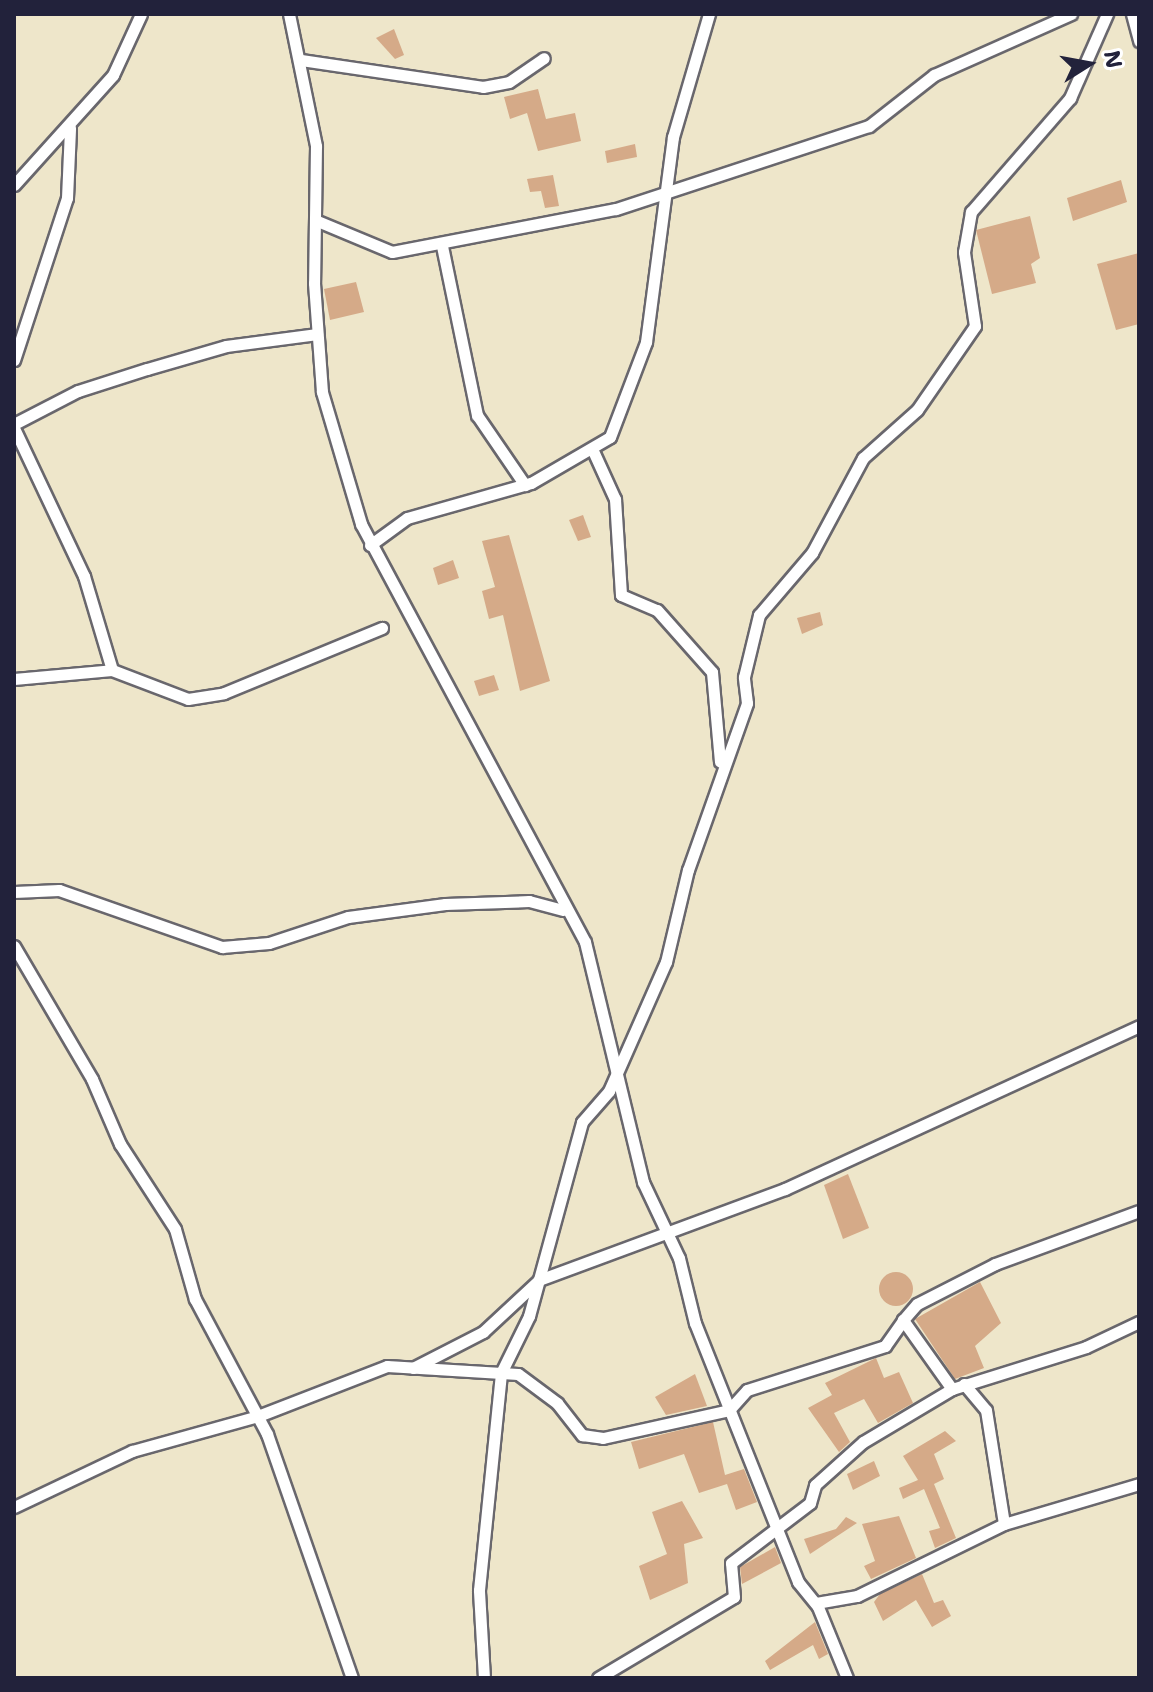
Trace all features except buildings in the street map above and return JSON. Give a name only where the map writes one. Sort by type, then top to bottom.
[{"type":"street","points":[[14,185],[70,128],[113,75],[141,14]]},
{"type":"street","points":[[289,14],[301,60],[316,146],[317,334],[322,392],[370,545],[501,797],[537,850],[563,910],[585,942],[606,1048],[617,1071],[643,1182],[669,1238],[729,1410],[781,1528],[798,1582],[816,1603],[847,1678]]},
{"type":"street","points":[[370,545],[407,518],[525,485],[594,453],[610,437],[646,342],[678,113],[709,14]]},
{"type":"street","points":[[315,220],[385,253],[442,246],[668,195],[869,126],[934,75],[1071,14]]},
{"type":"street","points":[[484,1678],[479,1590],[501,1373],[539,1280],[582,1122],[617,1071],[666,962],[721,767],[747,703],[744,677],[759,615],[812,553],[863,458],[917,410],[975,326],[964,252],[971,212],[1070,98],[1107,14]]},
{"type":"street","points":[[1132,14],[1139,41]]},
{"type":"street","points":[[301,60],[483,87],[509,82],[544,58]]},
{"type":"street","points":[[14,360],[67,198],[70,128]]},
{"type":"street","points":[[442,246],[477,415],[525,485]]},
{"type":"street","points":[[112,670],[84,576],[14,426],[78,391],[147,369],[226,346],[317,334]]},
{"type":"street","points":[[594,453],[615,499],[621,595],[657,610],[712,672],[721,767]]},
{"type":"street","points":[[14,679],[112,670],[188,699],[224,693],[382,628]]},
{"type":"street","points":[[14,892],[59,890],[222,947],[269,943],[348,917],[445,904],[529,901],[563,910]]},
{"type":"street","points":[[14,946],[92,1079],[120,1144],[171,1220],[195,1299],[258,1416],[352,1678]]},
{"type":"street","points":[[413,1369],[483,1332],[539,1280],[669,1238],[1139,1026]]},
{"type":"street","points":[[14,1507],[132,1451],[258,1416],[360,1372],[413,1369],[518,1374],[542,1391],[593,1438],[729,1410],[747,1390],[885,1346],[903,1320],[951,1283],[1139,1211]]},
{"type":"street","points":[[903,1320],[952,1389]]},
{"type":"street","points":[[598,1678],[734,1597],[731,1563],[781,1528],[863,1442],[952,1389],[1086,1347],[1139,1322]]},
{"type":"street","points":[[964,1384],[986,1410],[1004,1524]]},
{"type":"street","points":[[816,1603],[857,1596],[1004,1524],[1139,1484]]}]
